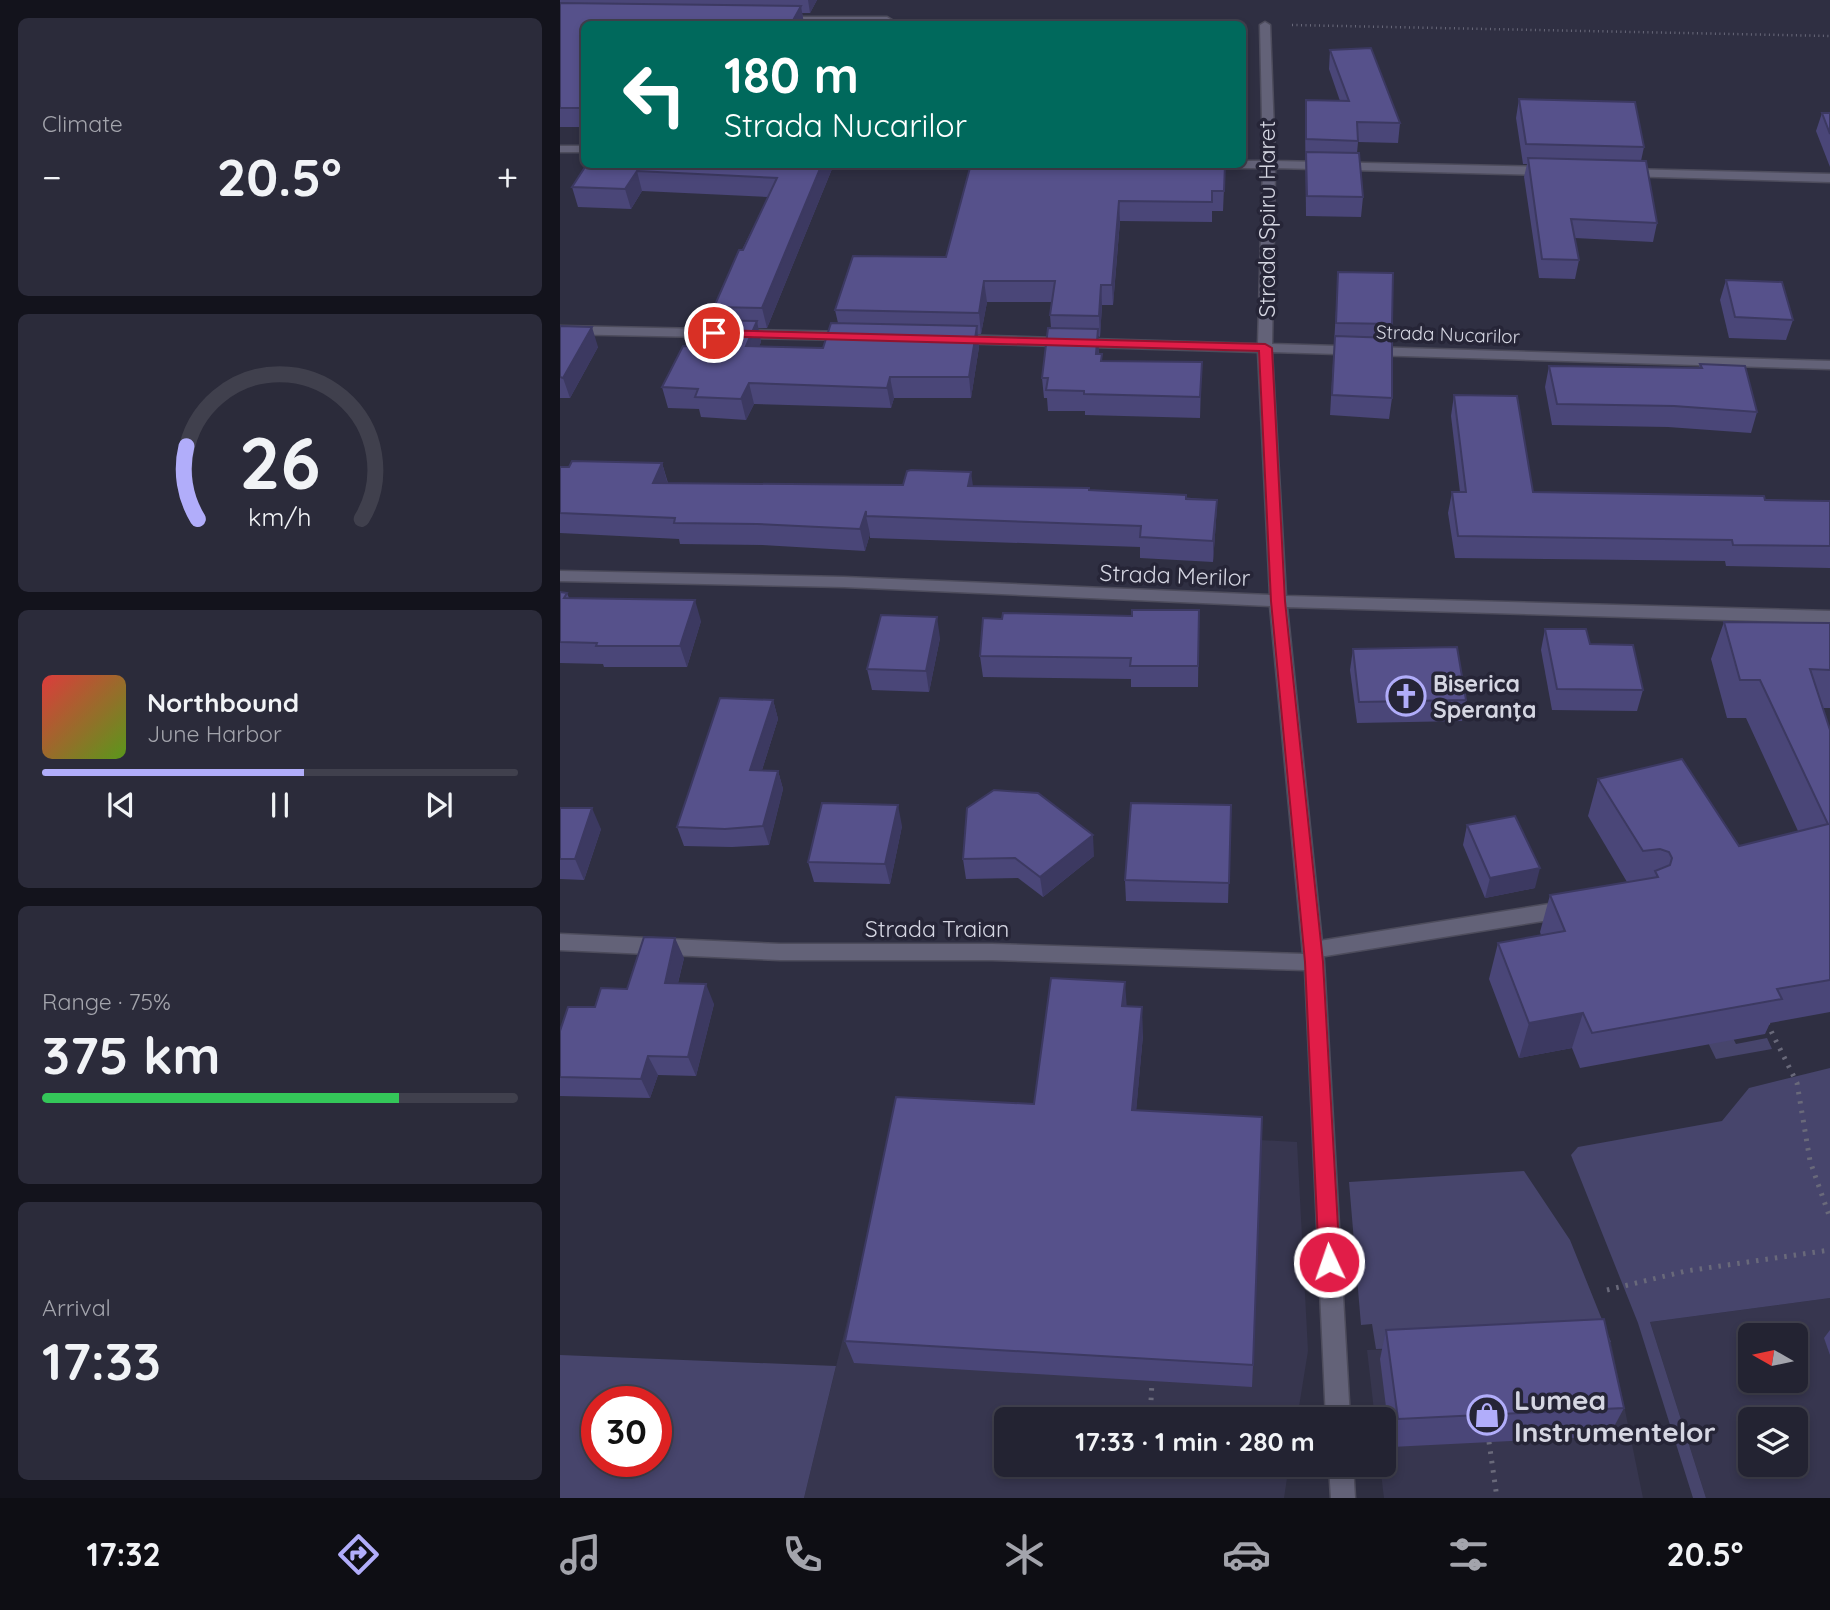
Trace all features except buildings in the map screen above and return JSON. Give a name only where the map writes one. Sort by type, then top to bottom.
[{"type":"street","points":[[764,19],[887,20]]},
{"type":"street","name":"Strada Spiru Haret","points":[[1265,25],[1269,165],[1265,348],[1278,601],[1313,956],[1337,1407]]},
{"type":"street","points":[[560,149],[581,149]]},
{"type":"street","points":[[1246,164],[1556,172]]},
{"type":"street","points":[[1611,173],[1830,178]]},
{"type":"street","points":[[560,330],[865,336]]},
{"type":"street","name":"Strada Nucarilor","points":[[944,338],[1830,365]]},
{"type":"street","name":"Strada Merilor","points":[[560,576],[844,582],[1278,601],[1830,617]]},
{"type":"street","name":"Strada Traian","points":[[560,942],[780,952],[1313,956],[1581,907]]},
{"type":"street","points":[[1342,1477],[1343,1498]]},
{"type":"path","points":[[887,20],[973,21]]},
{"type":"path","points":[[1265,25],[1830,36]]},
{"type":"path","points":[[1767,1023],[1797,1083],[1810,1161],[1830,1218]]},
{"type":"path","points":[[1607,1290],[1686,1271],[1830,1250]]},
{"type":"path","points":[[1151,1407],[1152,1382]]},
{"type":"path","points":[[1489,1442],[1497,1498]]},
{"type":"shaded area","points":[[1724,1021],[1736,1044],[1767,1038],[1772,1049],[1716,1059],[1700,1026]]},
{"type":"shaded area","points":[[1830,1068],[1830,1298],[1650,1322],[1706,1498],[1693,1498],[1638,1323],[1571,1155],[1578,1147],[1722,1121],[1749,1088]]},
{"type":"shaded area","points":[[896,1120],[1297,1142],[1308,1351],[1299,1407],[994,1407],[994,1477],[1287,1477],[1284,1498],[804,1498]]},
{"type":"shaded area","points":[[1524,1171],[1570,1240],[1611,1342],[1376,1349],[1372,1324],[1361,1325],[1349,1182]]},
{"type":"shaded area","points":[[1830,1298],[1830,1498],[1706,1498],[1650,1322]]},
{"type":"shaded area","points":[[1611,1342],[1643,1498],[1384,1498],[1381,1477],[1396,1477],[1396,1407],[1374,1407],[1367,1350]]},
{"type":"shaded area","points":[[560,1355],[836,1366],[804,1498],[560,1498]]},
{"type":"place","name":"Biserica Speranţa","points":[[1406,696]]},
{"type":"place","name":"Lumea Instrumentelor","points":[[1487,1415]]},
{"type":"route","points":[[714,333],[1265,348],[1278,601],[1314,962],[1329,1262]]}]
